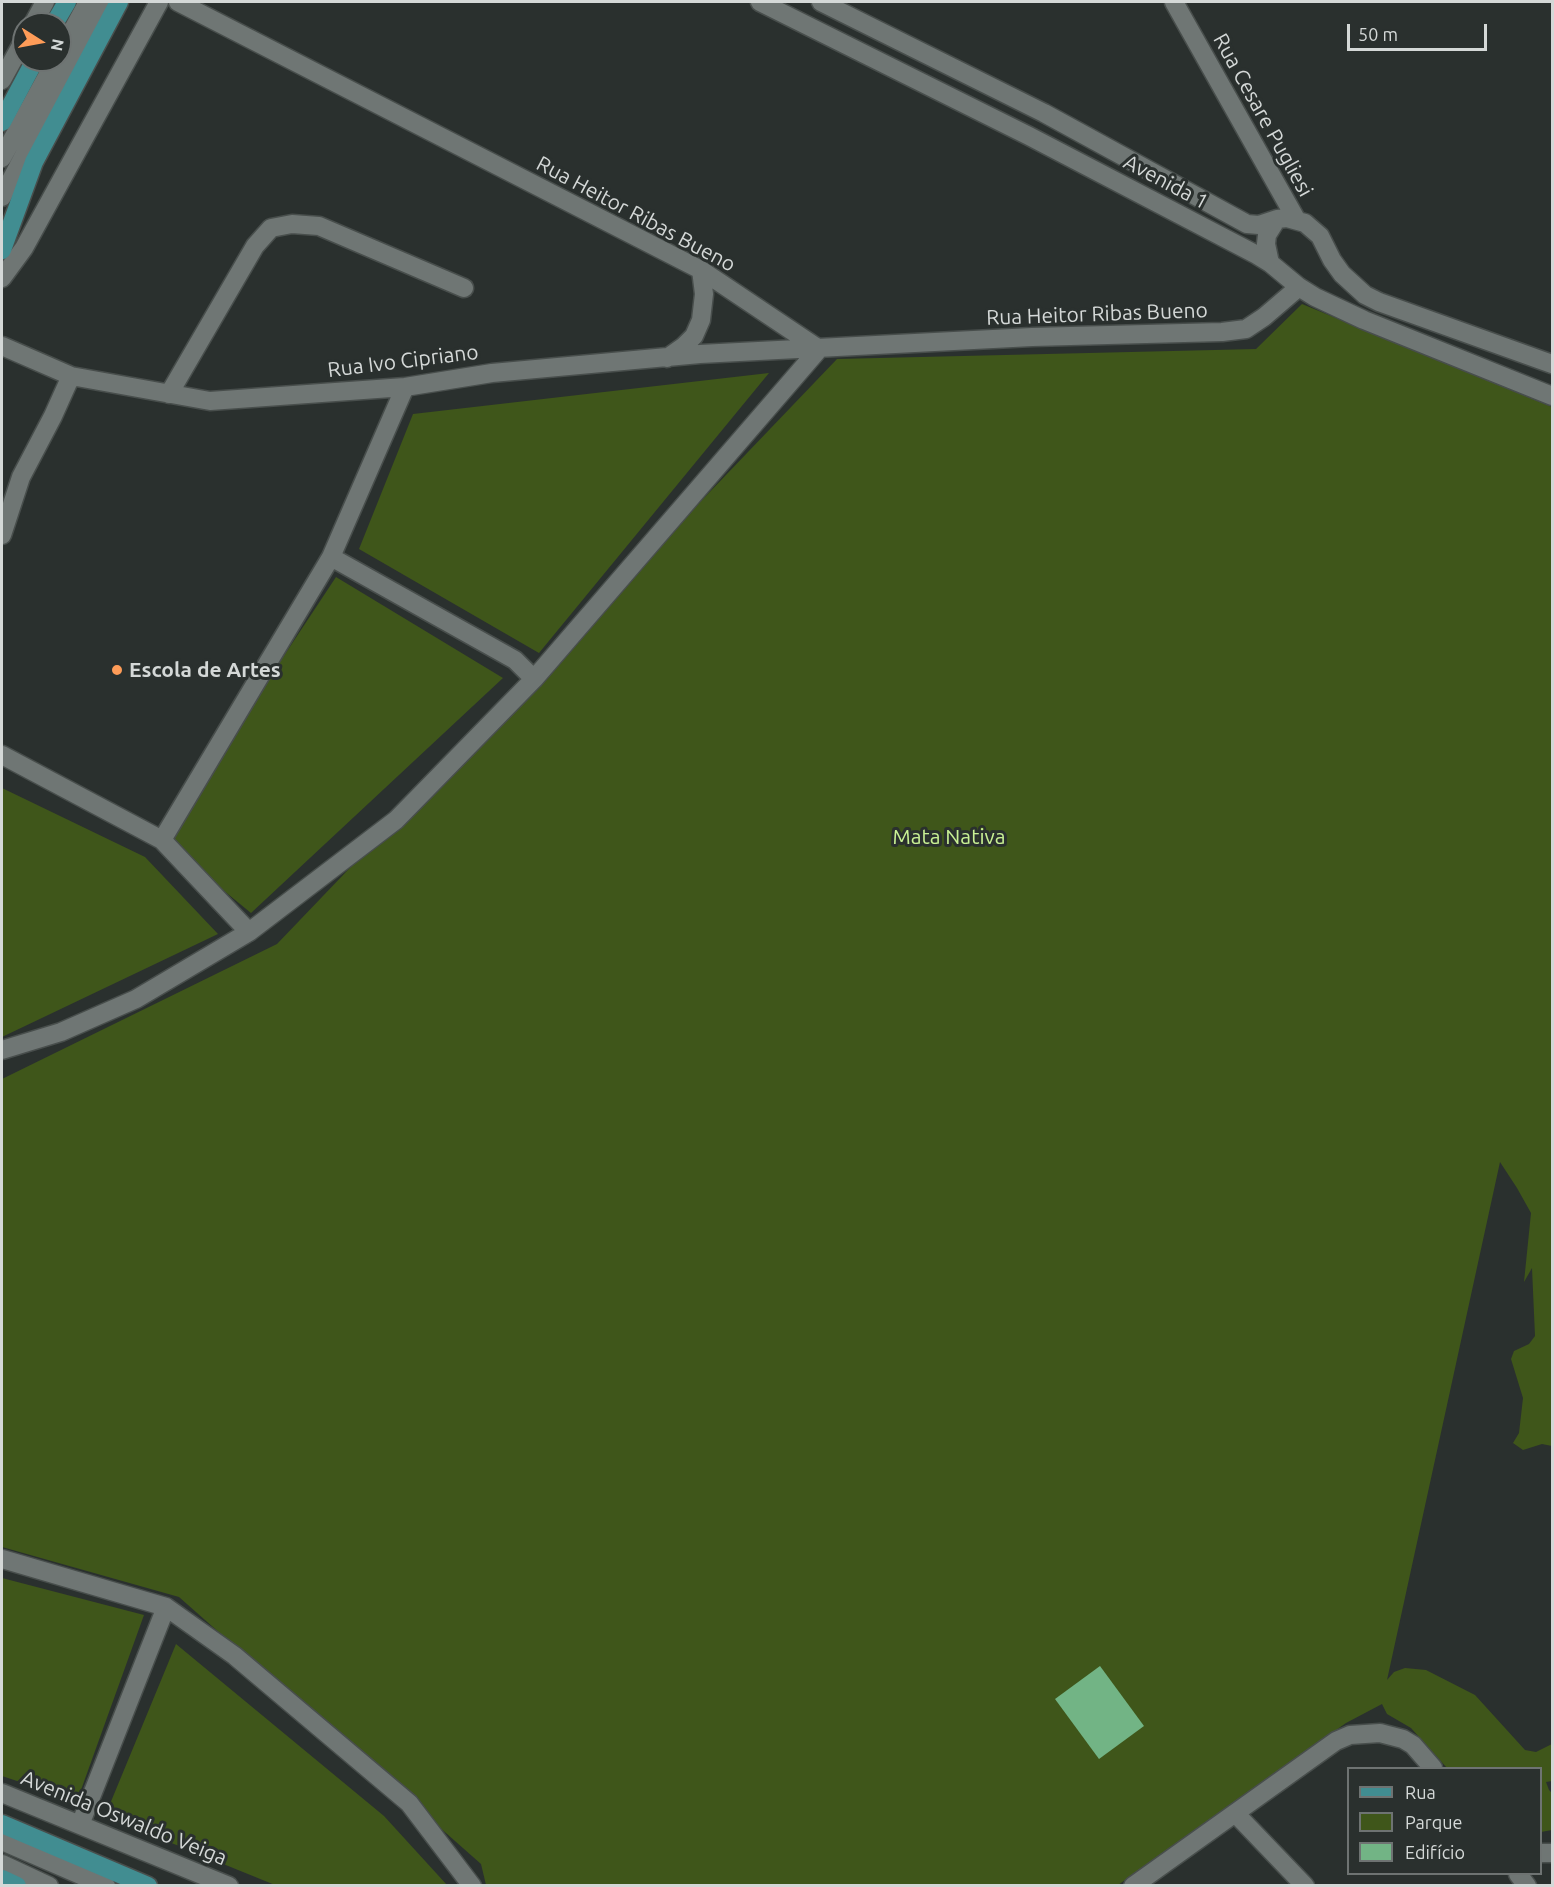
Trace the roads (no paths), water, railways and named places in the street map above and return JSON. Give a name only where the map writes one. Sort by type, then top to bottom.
[{"type":"main road","points":[[2,250],[34,162],[119,2]]},
{"type":"main road","points":[[2,122],[29,72]]},
{"type":"main road","points":[[2,1824],[148,1886]]},
{"type":"main road","points":[[2,1879],[17,1886]]},
{"type":"street","points":[[72,31],[88,2]]},
{"type":"street","points":[[2,197],[105,2]]},
{"type":"street","points":[[2,278],[24,248],[159,2]]},
{"type":"street","name":"Rua Heitor Ribas Bueno","points":[[178,2],[701,270],[819,349],[1032,337],[1222,332],[1246,329],[1299,287]]},
{"type":"street","name":"Avenida 1","points":[[759,2],[1029,136],[1270,263],[1299,287],[1364,320],[1552,396]]},
{"type":"street","name":"Avenida 1","points":[[821,2],[1044,113],[1247,224],[1259,225],[1277,219],[1296,219]]},
{"type":"street","name":"Rua Cesare Pugliesi","points":[[1174,2],[1296,219]]},
{"type":"street","points":[[2,80],[12,62]]},
{"type":"street","points":[[2,158],[49,72]]},
{"type":"street","points":[[1270,263],[1266,244],[1267,235],[1277,219]]},
{"type":"street","points":[[1296,219],[1313,228],[1342,274],[1365,295],[1394,308],[1552,364]]},
{"type":"street","points":[[169,394],[255,246],[271,228],[292,224],[319,226],[464,288]]},
{"type":"street","points":[[666,359],[694,336],[701,320],[704,294],[701,270]]},
{"type":"street","name":"Rua Ivo Cipriano","points":[[2,346],[71,376],[210,401],[405,387],[492,373],[666,359],[700,354],[819,349]]},
{"type":"street","points":[[2,1050],[61,1032],[136,999],[249,932],[396,820],[534,679],[819,349]]},
{"type":"street","points":[[2,535],[21,477],[71,376]]},
{"type":"street","points":[[162,840],[331,557],[405,387]]},
{"type":"street","points":[[331,557],[515,660],[534,679]]},
{"type":"street","points":[[2,755],[162,840],[249,932]]},
{"type":"street","points":[[2,1558],[166,1607],[235,1656],[409,1803],[472,1886]]},
{"type":"street","points":[[80,1825],[166,1607]]},
{"type":"street","points":[[1133,1886],[1336,1741],[1350,1736],[1380,1733],[1403,1739],[1413,1745],[1432,1767]]},
{"type":"street","name":"Avenida Oswaldo Veiga","points":[[2,1793],[230,1886]]},
{"type":"street","points":[[1235,1813],[1305,1886]]},
{"type":"street","points":[[2,1841],[106,1886]]},
{"type":"street","points":[[2,1864],[49,1886]]},
{"type":"place","name":"Escola de Artes","points":[[117,670]]},
{"type":"park label","name":"Mata Nativa","points":[[949,837]]}]
